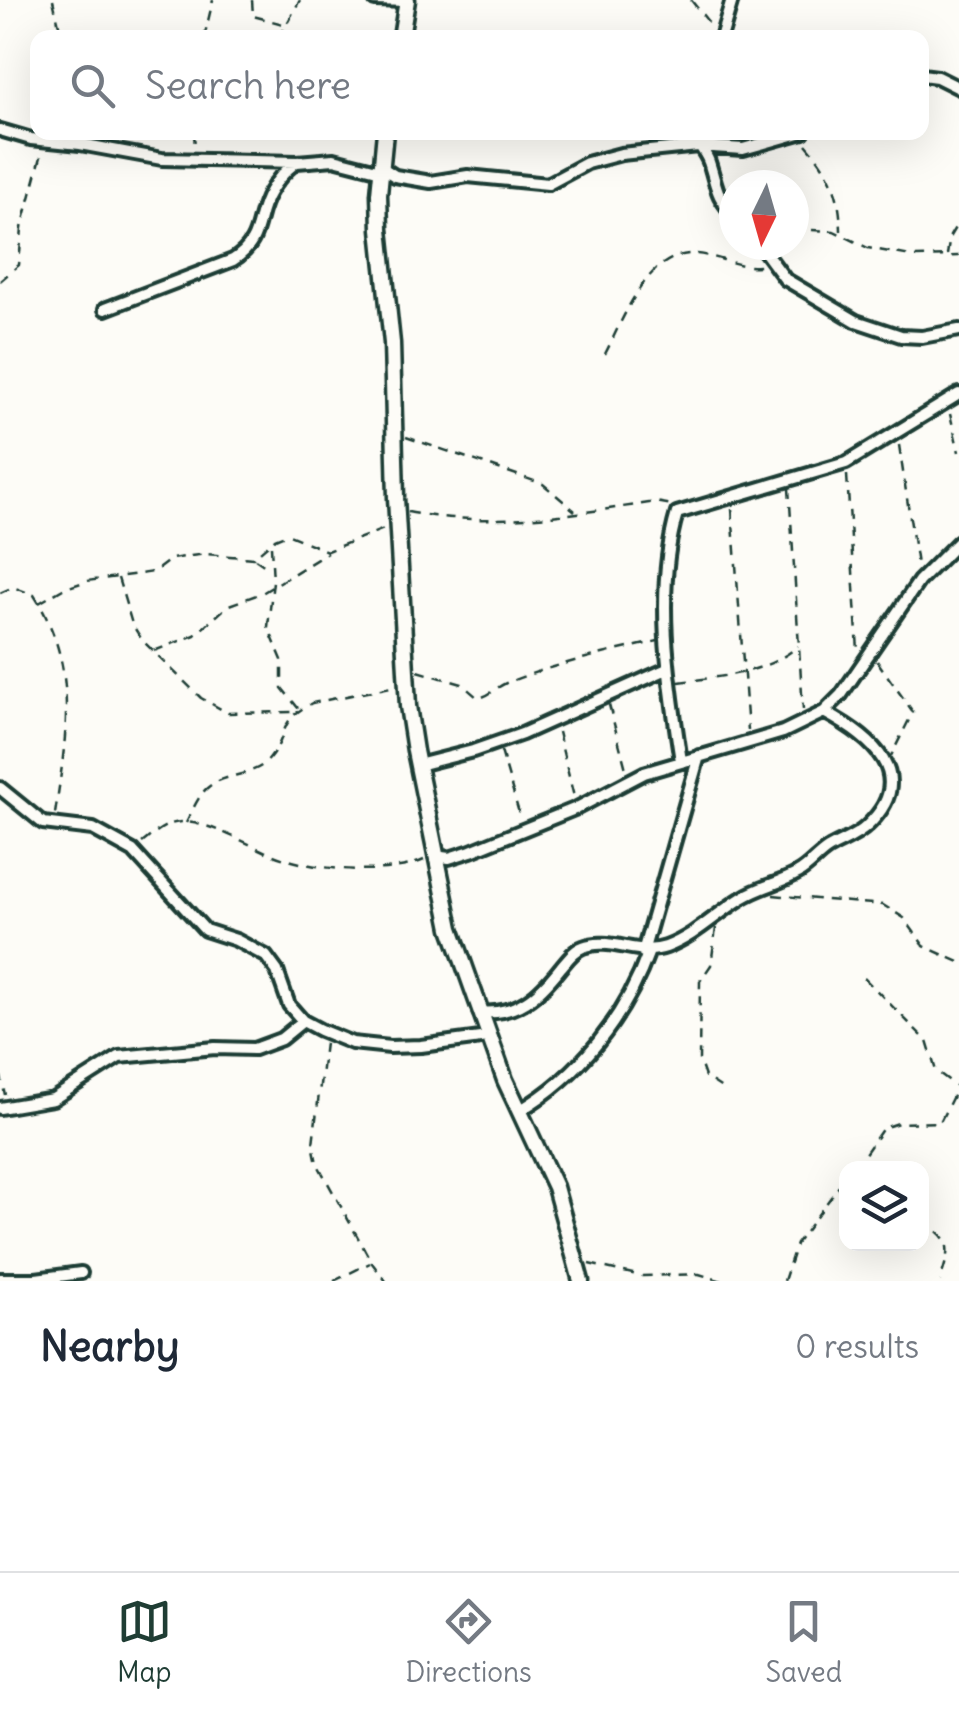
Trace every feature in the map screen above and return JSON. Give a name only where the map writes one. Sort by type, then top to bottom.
[{"type":"street","points":[[376,0],[407,0],[402,30]]},
{"type":"street","points":[[723,30],[732,0]]},
{"type":"street","points":[[929,76],[959,88]]},
{"type":"street","points":[[0,130],[30,137]]},
{"type":"street","points":[[45,140],[162,159],[334,159],[431,182],[468,176],[548,184],[587,163],[621,154],[698,146],[742,150],[777,140]]},
{"type":"street","points":[[384,140],[380,229],[392,343],[407,682],[418,765],[451,928],[488,1037],[555,1187],[581,1281]]},
{"type":"street","points":[[696,140],[707,157],[719,196]]},
{"type":"street","points":[[106,309],[248,251],[270,192],[297,162]]},
{"type":"street","points":[[770,262],[794,285],[856,322],[886,333],[922,337],[959,330]]},
{"type":"street","points":[[681,761],[666,639],[670,556],[678,512],[846,463],[959,394]]},
{"type":"street","points":[[435,856],[449,858],[471,851],[577,808],[629,780],[749,742],[824,712],[919,581],[959,541]]},
{"type":"street","points":[[418,765],[498,742],[667,669]]},
{"type":"street","points":[[479,1012],[493,1014],[526,1004],[583,947],[597,944],[646,951],[666,946],[718,917],[749,894],[800,872],[866,827],[891,785],[887,762],[859,734],[824,712]]},
{"type":"street","points":[[519,1111],[549,1094],[582,1062],[632,994],[699,756]]},
{"type":"street","points":[[0,788],[28,814],[54,826],[93,829],[133,850],[205,930],[266,956],[278,971],[289,1005],[303,1021],[326,1033],[352,1043],[390,1047],[488,1037]]},
{"type":"street","points":[[4,1107],[53,1100],[119,1057],[215,1048],[254,1049],[280,1038],[303,1021]]},
{"type":"street","points":[[0,1279],[36,1279],[81,1272]]},
{"type":"path","points":[[53,0],[60,30]]},
{"type":"path","points":[[206,30],[213,0]]},
{"type":"path","points":[[252,0],[253,16],[287,26]]},
{"type":"path","points":[[284,30],[300,0]]},
{"type":"path","points":[[691,0],[714,30]]},
{"type":"path","points":[[195,140],[198,160]]},
{"type":"path","points":[[803,140],[834,185],[842,233]]},
{"type":"path","points":[[0,280],[19,265],[22,228],[42,153],[54,142]]},
{"type":"path","points":[[946,257],[950,236],[959,221]]},
{"type":"path","points":[[809,228],[842,233],[868,248],[893,254],[916,258],[959,256]]},
{"type":"path","points":[[604,354],[634,300],[653,273],[670,258],[696,254],[751,267],[770,262]]},
{"type":"path","points":[[947,401],[959,452]]},
{"type":"path","points":[[396,433],[543,484],[575,511]]},
{"type":"path","points":[[898,434],[919,581]]},
{"type":"path","points":[[846,463],[859,668]]},
{"type":"path","points":[[789,482],[804,722]]},
{"type":"path","points":[[732,495],[749,742]]},
{"type":"path","points":[[152,652],[195,635],[229,605],[262,593],[330,550],[397,517],[469,518],[667,502],[678,512]]},
{"type":"path","points":[[253,558],[278,537],[290,534],[330,550]]},
{"type":"path","points":[[271,545],[268,627],[282,660],[282,688],[298,711]]},
{"type":"path","points":[[39,603],[75,585],[154,572],[166,561],[194,555],[253,558],[270,570]]},
{"type":"path","points":[[117,578],[132,624],[152,652],[192,690],[228,713],[298,711],[329,699],[384,691],[407,682]]},
{"type":"path","points":[[0,593],[13,587],[34,595],[62,658],[68,712],[54,826]]},
{"type":"path","points":[[406,660],[419,672],[462,684],[478,698],[505,684],[577,660],[666,639]]},
{"type":"path","points":[[669,683],[742,674],[775,662],[800,645]]},
{"type":"path","points":[[866,658],[876,660],[886,670],[913,712],[887,762]]},
{"type":"path","points":[[606,694],[629,780]]},
{"type":"path","points":[[186,823],[208,786],[268,761],[284,725],[298,711]]},
{"type":"path","points":[[555,718],[577,808]]},
{"type":"path","points":[[498,742],[524,831]]},
{"type":"path","points":[[133,850],[163,826],[186,823],[297,862],[384,869],[412,866],[435,856]]},
{"type":"path","points":[[749,894],[883,905],[904,918],[924,946],[959,962]]},
{"type":"path","points":[[718,917],[711,965],[700,981],[699,1048],[705,1077],[725,1090]]},
{"type":"path","points":[[861,1161],[883,1128],[898,1123],[940,1122],[958,1088],[933,1065],[927,1041],[864,978]]},
{"type":"path","points":[[326,1033],[313,1144],[317,1163],[386,1281]]},
{"type":"path","points":[[0,1072],[4,1107]]},
{"type":"path","points":[[784,1281],[796,1244],[839,1186]]},
{"type":"path","points":[[929,1226],[945,1236],[948,1244],[940,1281]]},
{"type":"path","points":[[578,1261],[630,1274],[699,1274],[722,1281]]},
{"type":"path","points":[[334,1281],[372,1262]]}]
